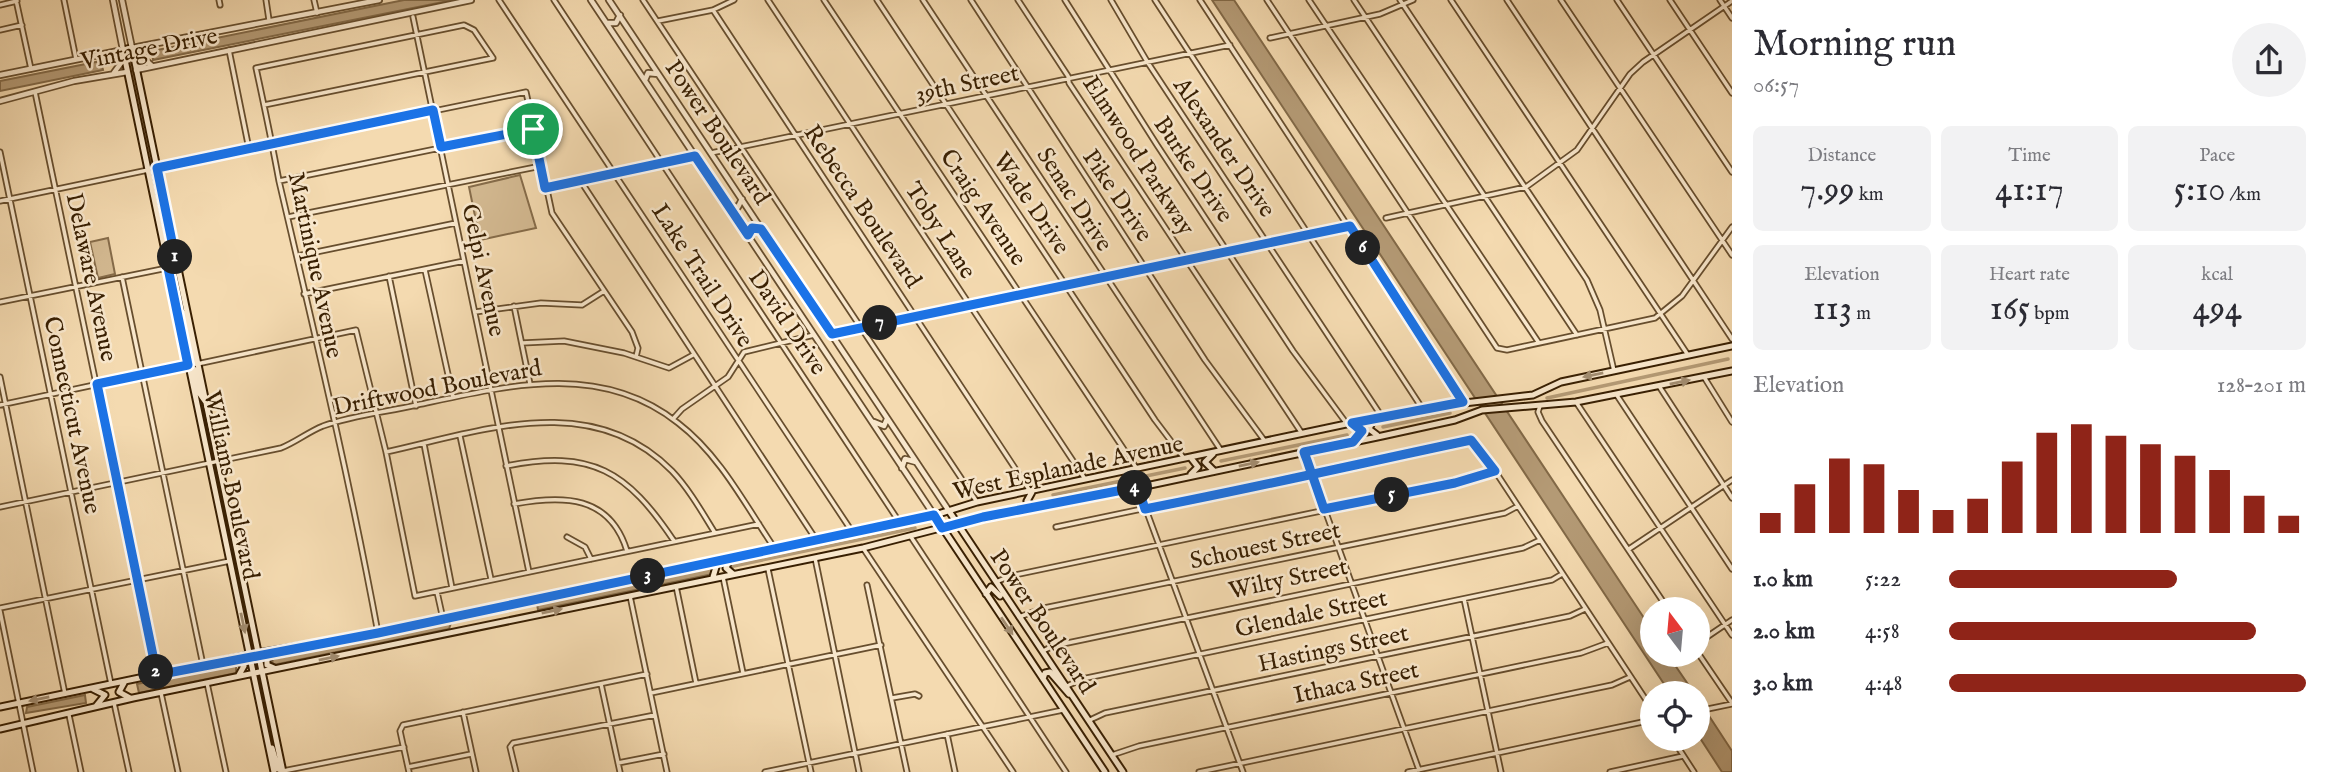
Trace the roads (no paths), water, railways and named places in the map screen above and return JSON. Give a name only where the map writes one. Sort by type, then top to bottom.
[{"type":"main road","name":"Vintage Drive","points":[[123,50],[132,48]]},
{"type":"main road","name":"Williams Boulevard","points":[[132,48],[283,771]]},
{"type":"main road","name":"Williams Boulevard","points":[[123,50],[274,772]]},
{"type":"main road","name":"Vintage Drive","points":[[127,72],[136,70]]},
{"type":"main road","points":[[138,124],[144,126],[152,148]]},
{"type":"main road","points":[[144,151],[151,167],[157,168]]},
{"type":"main road","points":[[148,170],[154,172],[161,188]]},
{"type":"main road","points":[[177,310],[182,312],[192,360],[198,364]]},
{"type":"main road","name":"West Esplanade Avenue","points":[[0,729],[84,712],[133,698],[863,548],[1035,507],[1455,420],[1549,388],[1614,371],[1730,349]]},
{"type":"main road","points":[[188,365],[194,369],[200,394],[205,401]]},
{"type":"main road","name":"West Esplanade Avenue","points":[[0,707],[259,653],[378,633],[922,519],[977,502],[1422,408],[1476,401],[1543,405],[1576,402],[1732,369]]},
{"type":"main road","points":[[1543,405],[1540,396],[1549,388]]},
{"type":"main road","points":[[1379,418],[1369,424],[1369,429],[1373,435],[1382,436]]},
{"type":"main road","points":[[1349,424],[1362,431],[1353,442]]},
{"type":"main road","points":[[1214,471],[1205,462],[1218,452]]},
{"type":"main road","points":[[1185,477],[1198,467],[1187,458]]},
{"type":"main road","points":[[1035,507],[1027,498],[1038,489]]},
{"type":"main road","points":[[942,528],[949,511]]},
{"type":"main road","name":"Power Boulevard","points":[[949,511],[1123,772]]},
{"type":"main road","name":"Power Boulevard","points":[[934,515],[1105,772]]},
{"type":"main road","points":[[922,519],[930,520],[932,526],[923,533]]},
{"type":"main road","points":[[224,533],[239,563]]},
{"type":"main road","points":[[730,558],[726,568],[735,574]]},
{"type":"main road","points":[[230,561],[236,568],[245,593]]},
{"type":"main road","points":[[707,563],[716,567],[710,579]]},
{"type":"main road","points":[[973,574],[984,579],[988,574],[986,568]]},
{"type":"main road","points":[[986,594],[988,588],[993,587],[1008,601]]},
{"type":"main road","points":[[512,619],[531,612],[530,607],[522,603]]},
{"type":"main road","points":[[472,628],[463,626],[460,621],[495,608]]},
{"type":"main road","points":[[276,669],[267,665],[269,657],[293,648]]},
{"type":"main road","points":[[234,659],[244,668],[237,677]]},
{"type":"main road","points":[[1043,679],[1045,673],[1050,672],[1064,691],[1072,696]]},
{"type":"main road","points":[[127,681],[119,692],[133,698]]},
{"type":"main road","points":[[84,712],[104,698],[102,691],[90,689]]},
{"type":"main road","points":[[266,736],[278,769],[283,771]]},
{"type":"street","points":[[64,0],[76,59]]},
{"type":"street","name":"Williams Boulevard","points":[[113,0],[123,50]]},
{"type":"street","name":"Williams Boulevard","points":[[122,0],[132,48]]},
{"type":"street","points":[[266,0],[269,20]]},
{"type":"street","points":[[314,0],[317,13]]},
{"type":"street","name":"Vintage Drive","points":[[132,48],[379,0]]},
{"type":"street","name":"Vintage Drive","points":[[136,70],[471,0]]},
{"type":"street","name":"Lake Trail Drive","points":[[499,0],[853,533]]},
{"type":"street","name":"David Drive","points":[[554,0],[900,523]]},
{"type":"street","name":"Power Boulevard","points":[[591,0],[934,515]]},
{"type":"street","name":"Power Boulevard","points":[[609,0],[949,511]]},
{"type":"street","points":[[643,0],[977,502]]},
{"type":"street","points":[[658,21],[713,10],[734,0]]},
{"type":"street","name":"Toby Lane","points":[[768,0],[1085,480]]},
{"type":"street","name":"Craig Avenue","points":[[824,0],[1137,469]]},
{"type":"street","name":"Wade Drive","points":[[877,0],[1066,285],[1187,458]]},
{"type":"street","name":"Senac Drive","points":[[923,0],[1218,452]]},
{"type":"street","name":"Pike Drive","points":[[971,0],[1205,360],[1265,442]]},
{"type":"street","name":"Elmwood Parkway","points":[[1018,0],[1302,434]]},
{"type":"street","name":"Burke Drive","points":[[1065,0],[1228,252],[1349,424]]},
{"type":"street","name":"Alexander Drive","points":[[1111,0],[1148,63],[1269,244],[1379,418]]},
{"type":"street","points":[[1156,0],[1422,408]]},
{"type":"street","points":[[1200,0],[1463,402]]},
{"type":"street","points":[[1267,0],[1489,340],[1497,348],[1507,350],[1649,321],[1661,314],[1694,280],[1732,227]]},
{"type":"street","points":[[1309,0],[1539,344]]},
{"type":"street","points":[[1354,0],[1577,335]]},
{"type":"street","points":[[1401,0],[1587,280],[1605,329],[1614,371]]},
{"type":"street","points":[[1270,38],[1366,18],[1413,0]]},
{"type":"street","points":[[1451,0],[1688,355]]},
{"type":"street","points":[[1507,0],[1732,339]]},
{"type":"street","points":[[1561,0],[1732,255]]},
{"type":"street","points":[[1617,0],[1732,172]]},
{"type":"street","points":[[1670,0],[1732,93]]},
{"type":"street","points":[[1720,0],[1732,18]]},
{"type":"street","points":[[0,5],[17,1],[31,69]]},
{"type":"street","points":[[1386,218],[1526,187],[1577,150],[1620,87],[1653,54],[1732,1]]},
{"type":"street","name":"Rebecca Boulevard","points":[[713,10],[1030,491]]},
{"type":"street","points":[[607,22],[617,23],[620,15]]},
{"type":"street","name":"Gelpi Avenue","points":[[413,17],[528,572]]},
{"type":"street","points":[[0,30],[22,26]]},
{"type":"street","points":[[264,105],[492,58],[469,26],[417,35]]},
{"type":"street","name":"Martinique Avenue","points":[[378,633],[256,68],[417,35]]},
{"type":"street","points":[[149,44],[142,57],[152,66]]},
{"type":"street","name":"39th Street","points":[[712,153],[1230,45]]},
{"type":"street","name":"Vintage Drive","points":[[0,75],[123,50]]},
{"type":"street","points":[[229,50],[249,149]]},
{"type":"street","points":[[105,53],[116,56],[120,61],[120,68],[113,74]]},
{"type":"street","name":"Vintage Drive","points":[[0,101],[127,72]]},
{"type":"street","points":[[645,80],[648,73],[659,74]]},
{"type":"street","name":"Delaware Avenue","points":[[35,92],[157,675]]},
{"type":"street","points":[[157,168],[526,92],[552,213],[632,332],[638,348],[636,356]]},
{"type":"street","points":[[279,181],[533,129]]},
{"type":"street","name":"Connecticut Avenue","points":[[0,152],[111,684]]},
{"type":"street","points":[[545,188],[695,156]]},
{"type":"street","points":[[288,218],[541,166]]},
{"type":"street","points":[[0,201],[148,170]]},
{"type":"street","points":[[580,180],[713,387],[817,541]]},
{"type":"street","points":[[729,206],[738,207],[742,199]]},
{"type":"street","points":[[296,257],[456,223]]},
{"type":"street","points":[[832,334],[1350,226]]},
{"type":"street","points":[[748,235],[752,228],[761,229]]},
{"type":"street","points":[[304,294],[464,261]]},
{"type":"street","points":[[0,302],[177,266]]},
{"type":"street","points":[[425,269],[453,397]]},
{"type":"street","points":[[388,276],[416,405]]},
{"type":"street","points":[[122,277],[203,665]]},
{"type":"street","points":[[475,313],[514,306],[582,305],[604,291]]},
{"type":"street","points":[[514,306],[530,384]]},
{"type":"street","points":[[198,364],[356,330],[386,452],[415,596],[758,524]]},
{"type":"street","points":[[673,419],[682,409],[733,372],[738,360],[747,351],[814,335]]},
{"type":"street","points":[[522,343],[564,341],[636,356],[669,368],[693,355]]},
{"type":"street","points":[[3,404],[188,365]]},
{"type":"street","points":[[0,377],[3,404],[65,694]]},
{"type":"street","points":[[1704,377],[1732,422]]},
{"type":"street","name":"Driftwood Boulevard","points":[[0,507],[281,448],[313,430],[334,423],[453,397],[530,384],[585,383],[617,391],[657,408],[673,419],[705,448],[775,549]]},
{"type":"street","points":[[1659,386],[1732,498]]},
{"type":"street","points":[[1616,394],[1732,569]]},
{"type":"street","points":[[1576,402],[1732,635]]},
{"type":"street","points":[[1543,405],[1538,412],[1542,421],[1660,597]]},
{"type":"street","points":[[868,416],[881,426],[886,425],[887,416]]},
{"type":"street","points":[[386,452],[549,420],[583,424],[624,436],[672,472],[715,533]]},
{"type":"street","points":[[460,436],[491,579]]},
{"type":"street","points":[[1056,527],[1475,442],[1640,692]]},
{"type":"street","points":[[424,444],[452,588]]},
{"type":"street","points":[[1304,452],[1419,769]]},
{"type":"street","points":[[902,468],[903,461],[908,457],[917,462]]},
{"type":"street","points":[[506,466],[555,460],[576,462],[611,473],[637,491],[650,505],[674,541]]},
{"type":"street","points":[[995,583],[1010,576],[1455,483],[1495,471]]},
{"type":"street","points":[[1628,549],[1732,480]]},
{"type":"street","points":[[1138,487],[1242,772]]},
{"type":"street","points":[[514,504],[557,498],[589,506],[617,525],[626,551]]},
{"type":"street","name":"Schouest Street","points":[[1019,617],[1044,608],[1505,513],[1518,506]]},
{"type":"street","points":[[567,537],[585,547],[591,559]]},
{"type":"street","points":[[911,537],[1066,772]]},
{"type":"street","name":"Wilty Street","points":[[1042,651],[1185,617],[1523,548],[1539,540]]},
{"type":"street","points":[[863,548],[1013,772]]},
{"type":"street","points":[[814,557],[859,772]]},
{"type":"street","points":[[33,772],[0,609],[230,561]]},
{"type":"street","points":[[768,567],[811,772]]},
{"type":"street","name":"Glendale Street","points":[[1066,686],[1082,679],[1552,580],[1562,574]]},
{"type":"street","points":[[723,577],[743,673]]},
{"type":"street","points":[[867,585],[907,772]]},
{"type":"street","points":[[676,586],[696,683]]},
{"type":"street","points":[[437,592],[443,619]]},
{"type":"street","points":[[630,596],[667,772]]},
{"type":"street","points":[[1464,599],[1501,772]]},
{"type":"street","name":"Hastings Street","points":[[1089,721],[1105,713],[1570,616],[1585,609]]},
{"type":"street","points":[[1710,635],[1732,620]]},
{"type":"street","name":"Ithaca Street","points":[[1112,755],[1139,746],[1581,653],[1608,643]]},
{"type":"street","points":[[651,693],[881,645]]},
{"type":"street","points":[[1708,667],[1732,703],[1710,708]]},
{"type":"street","points":[[471,754],[409,769],[402,727],[647,674]]},
{"type":"street","points":[[1199,772],[1612,685],[1630,677]]},
{"type":"street","points":[[207,683],[226,772]]},
{"type":"street","points":[[601,684],[620,772]]},
{"type":"street","points":[[161,693],[178,772]]},
{"type":"street","points":[[892,698],[915,694],[919,696]]},
{"type":"street","points":[[114,703],[129,772]]},
{"type":"street","points":[[765,772],[1063,710]]},
{"type":"street","points":[[463,712],[475,772]]},
{"type":"street","points":[[69,715],[81,772]]},
{"type":"street","points":[[516,772],[511,744],[656,715]]},
{"type":"street","points":[[1408,772],[1640,723]]},
{"type":"street","points":[[947,734],[955,772]]},
{"type":"street","points":[[283,771],[404,747]]},
{"type":"street","points":[[1680,751],[1694,772]]},
{"type":"street","points":[[618,763],[664,754]]},
{"type":"street","points":[[1609,772],[1683,756]]},
{"type":"waterway","points":[[1547,398],[1728,359]]},
{"type":"waterway","points":[[1383,427],[1450,413]]},
{"type":"waterway","points":[[1221,461],[1347,435]]},
{"type":"waterway","points":[[1053,495],[1185,468]]},
{"type":"waterway","points":[[729,567],[915,528]]}]
